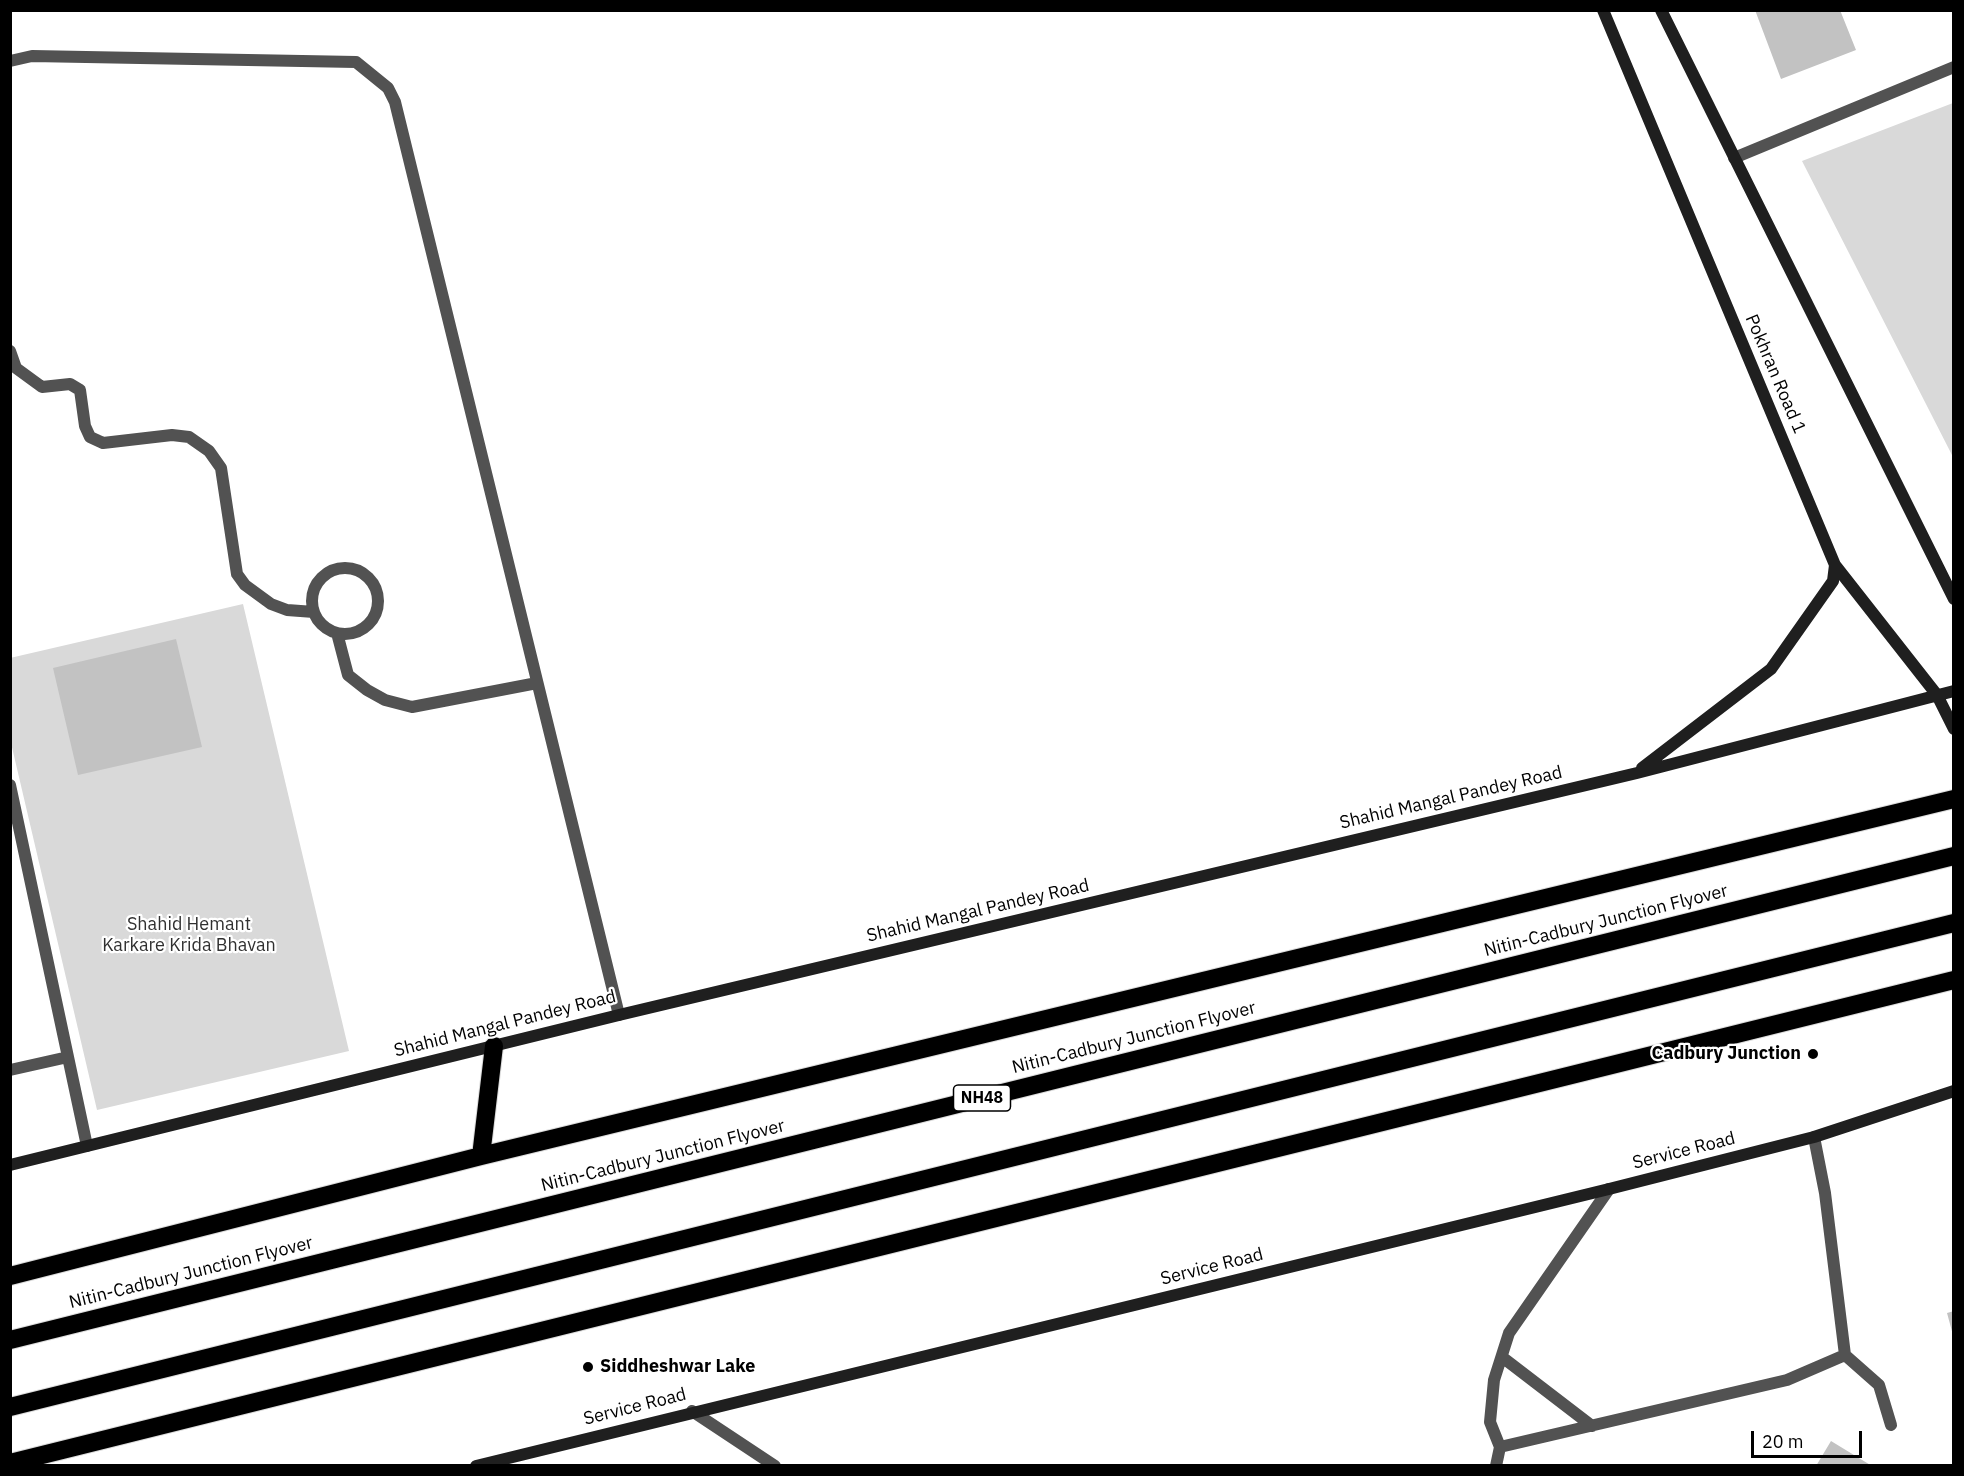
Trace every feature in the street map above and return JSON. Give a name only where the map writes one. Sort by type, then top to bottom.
[{"type":"highway","points":[[10,1276],[481,1156],[1953,799]]},
{"type":"highway","name":"Nitin-Cadbury Junction Flyover","points":[[10,1340],[1953,856]]},
{"type":"highway","points":[[10,1407],[1953,923]]},
{"type":"highway","points":[[10,1463],[1953,980]]},
{"type":"highway","points":[[481,1156],[494,1046]]},
{"type":"street","name":"Pokhran Road 1","points":[[1603,10],[1835,565],[1937,695],[1953,729]]},
{"type":"street","points":[[1660,10],[1953,599]]},
{"type":"street","points":[[10,61],[32,56],[356,62],[388,88],[395,102],[619,1015]]},
{"type":"street","points":[[1734,158],[1953,67]]},
{"type":"street","points":[[10,351],[16,368],[42,387],[70,384],[80,390],[85,426],[90,437],[104,443],[172,435],[189,437],[209,451],[221,468],[237,574],[245,585],[271,604],[286,610],[314,612]]},
{"type":"street","points":[[1637,773],[1771,669],[1833,581],[1835,565]]},
{"type":"street","points":[[335,570],[355,570],[373,583],[379,605],[375,616],[359,632],[349,635],[337,633],[327,629],[314,612],[314,591],[326,575],[335,570]]},
{"type":"street","points":[[337,633],[348,675],[385,700],[412,707],[537,683]]},
{"type":"street","name":"Shahid Mangal Pandey Road","points":[[10,1165],[619,1015],[1637,773],[1953,691]]},
{"type":"street","points":[[10,784],[87,1146]]},
{"type":"street","points":[[10,1070],[68,1057]]},
{"type":"street","name":"Service Road","points":[[476,1466],[498,1463],[692,1411],[1609,1189],[1814,1137],[1953,1091]]},
{"type":"street","points":[[1814,1137],[1825,1193],[1845,1355],[1880,1384],[1891,1425]]},
{"type":"street","points":[[1496,1466],[1500,1447],[1490,1422],[1494,1380],[1509,1333],[1609,1189]]},
{"type":"street","points":[[1500,1447],[1787,1380],[1845,1355]]},
{"type":"street","points":[[1502,1357],[1592,1426]]},
{"type":"street","points":[[692,1411],[775,1466]]},
{"type":"green space","points":[[1953,103],[1953,457],[1802,161]]},
{"type":"green space","name":"Shahid Hemant Karkare Krida Bhavan","points":[[243,604],[349,1051],[97,1110],[11,743],[10,658]]},
{"type":"building","points":[[1755,10],[1840,10],[1856,50],[1781,79]]},
{"type":"building","points":[[176,639],[202,747],[78,775],[53,668]]},
{"type":"building","points":[[1954,1311],[1954,1335],[1953,1335],[1947,1313]]},
{"type":"building","points":[[1831,1441],[1872,1466],[1816,1466]]},
{"type":"place","name":"Cadbury Junction","points":[[1813,1054]]},
{"type":"place","name":"Siddheshwar Lake","points":[[588,1367]]}]
